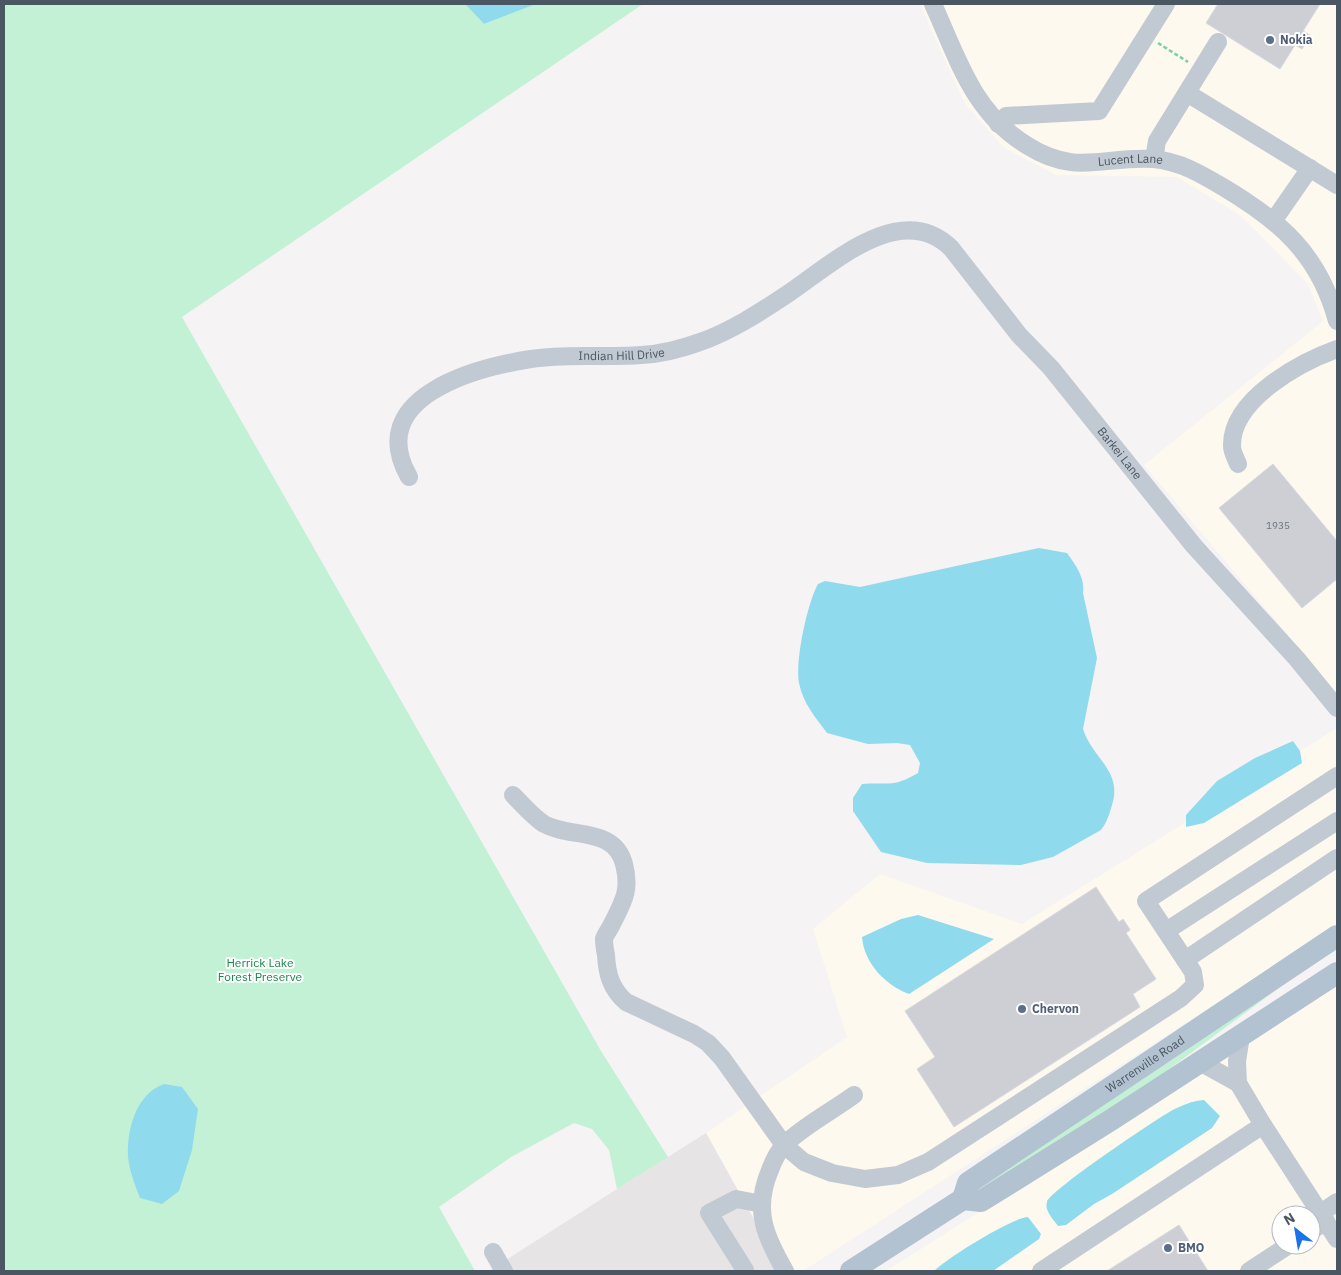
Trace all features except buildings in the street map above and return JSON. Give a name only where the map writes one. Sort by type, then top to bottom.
[{"type":"main road","name":"Warrenville Road","points":[[963,1199],[968,1183],[1337,936]]},
{"type":"main road","name":"Warrenville Road","points":[[851,1271],[963,1199],[981,1201],[1242,1036],[1337,973]]},
{"type":"street","name":"Lucent Lane","points":[[933,4],[971,89],[998,124],[1028,146],[1044,155],[1066,163],[1154,159],[1180,165],[1202,174],[1274,220],[1295,240],[1320,277],[1337,318]]},
{"type":"street","points":[[998,124],[1006,116],[1099,112],[1166,4]]},
{"type":"street","points":[[1154,159],[1157,141],[1218,42]]},
{"type":"street","points":[[1187,93],[1337,185]]},
{"type":"street","points":[[1274,220],[1310,168]]},
{"type":"street","name":"Barkei Lane","points":[[889,234],[903,231],[928,232],[943,240],[951,248],[1019,335],[1051,368],[1188,539],[1297,659],[1337,708]]},
{"type":"street","name":"Indian Hill Drive","points":[[410,477],[398,454],[398,433],[401,423],[410,408],[418,401],[456,380],[505,364],[532,359],[648,355],[700,342],[761,310],[857,246],[889,234]]},
{"type":"street","points":[[1238,464],[1232,447],[1233,437],[1240,418],[1253,400],[1283,376],[1304,363],[1337,349]]},
{"type":"street","points":[[514,795],[528,811],[544,824],[562,831],[604,838],[617,848],[624,863],[627,895],[604,939],[608,975],[614,988],[626,1002],[694,1034],[708,1043],[722,1058],[784,1145],[804,1162],[832,1173],[865,1179],[898,1175],[928,1162],[1181,998],[1195,985],[1193,972],[1146,901],[1337,776]]},
{"type":"street","points":[[1166,931],[1337,821]]},
{"type":"street","points":[[1185,960],[1337,858]]},
{"type":"street","points":[[1242,1036],[1237,1061],[1238,1084],[1309,1205]]},
{"type":"street","points":[[1200,1062],[1238,1084]]},
{"type":"street","points":[[785,1271],[769,1243],[762,1222],[762,1204],[766,1180],[784,1145],[854,1095]]},
{"type":"street","points":[[1041,1271],[1263,1126]]},
{"type":"street","points":[[743,1271],[745,1270],[709,1213],[736,1199],[762,1204]]},
{"type":"street","points":[[1321,1220],[1337,1202]]},
{"type":"street","points":[[1321,1224],[1337,1238]]},
{"type":"street","points":[[493,1252],[504,1271]]},
{"type":"street","points":[[1249,1271],[1274,1255]]},
{"type":"path","points":[[1156,42],[1188,62]]},
{"type":"shaded area","points":[[920,4],[1337,4],[1337,693],[1144,465],[1323,321],[1308,284],[1241,216],[1177,177],[1056,175],[1003,147],[964,102]]},
{"type":"shaded area","points":[[1337,728],[1337,925],[803,1271],[783,1271],[706,1133],[847,1037],[813,929],[880,874],[1022,924]]},
{"type":"shaded area","points":[[1337,985],[1337,1271],[886,1271]]},
{"type":"shaded area","points":[[706,1133],[783,1271],[489,1271],[617,1189]]},
{"type":"green space","name":"Herrick Lake Forest Preserve","points":[[4,4],[465,4],[484,24],[536,4],[643,4],[182,317],[601,1051],[668,1157],[617,1189],[609,1150],[592,1129],[574,1123],[511,1157],[439,1207],[475,1271],[4,1271]]},
{"type":"green space","points":[[1283,985],[1134,1095],[973,1193],[1021,1158]]},
{"type":"water","points":[[465,4],[536,4],[484,24]]},
{"type":"water","points":[[1039,548],[1067,553],[1074,562],[1083,582],[1083,593],[1097,658],[1083,729],[1087,739],[1110,774],[1113,783],[1112,805],[1105,824],[1101,830],[1053,857],[1021,865],[927,863],[881,852],[853,811],[853,798],[862,784],[896,783],[902,781],[918,773],[920,763],[910,745],[897,743],[868,744],[827,733],[806,703],[799,683],[800,647],[806,618],[818,584],[825,581],[860,587]]},
{"type":"water","points":[[1293,741],[1300,751],[1302,763],[1204,823],[1186,827],[1186,815],[1217,781],[1255,758]]},
{"type":"water","points":[[918,915],[994,939],[909,994],[892,985],[877,972],[867,956],[862,937],[901,919]]},
{"type":"water","points":[[164,1084],[182,1087],[198,1109],[192,1150],[179,1191],[162,1204],[140,1198],[132,1177],[128,1146],[132,1124],[140,1104],[154,1089]]},
{"type":"water","points":[[1204,1100],[1220,1116],[1212,1128],[1094,1204],[1066,1225],[1058,1226],[1046,1205],[1052,1195],[1161,1117],[1183,1105]]},
{"type":"water","points":[[1028,1217],[1041,1234],[1039,1239],[993,1271],[934,1271],[979,1240],[1008,1224]]},
{"type":"place","name":"Nokia","points":[[1270,40]]},
{"type":"place","name":"Chervon","points":[[1022,1009]]},
{"type":"place","name":"BMO","points":[[1168,1248]]}]
